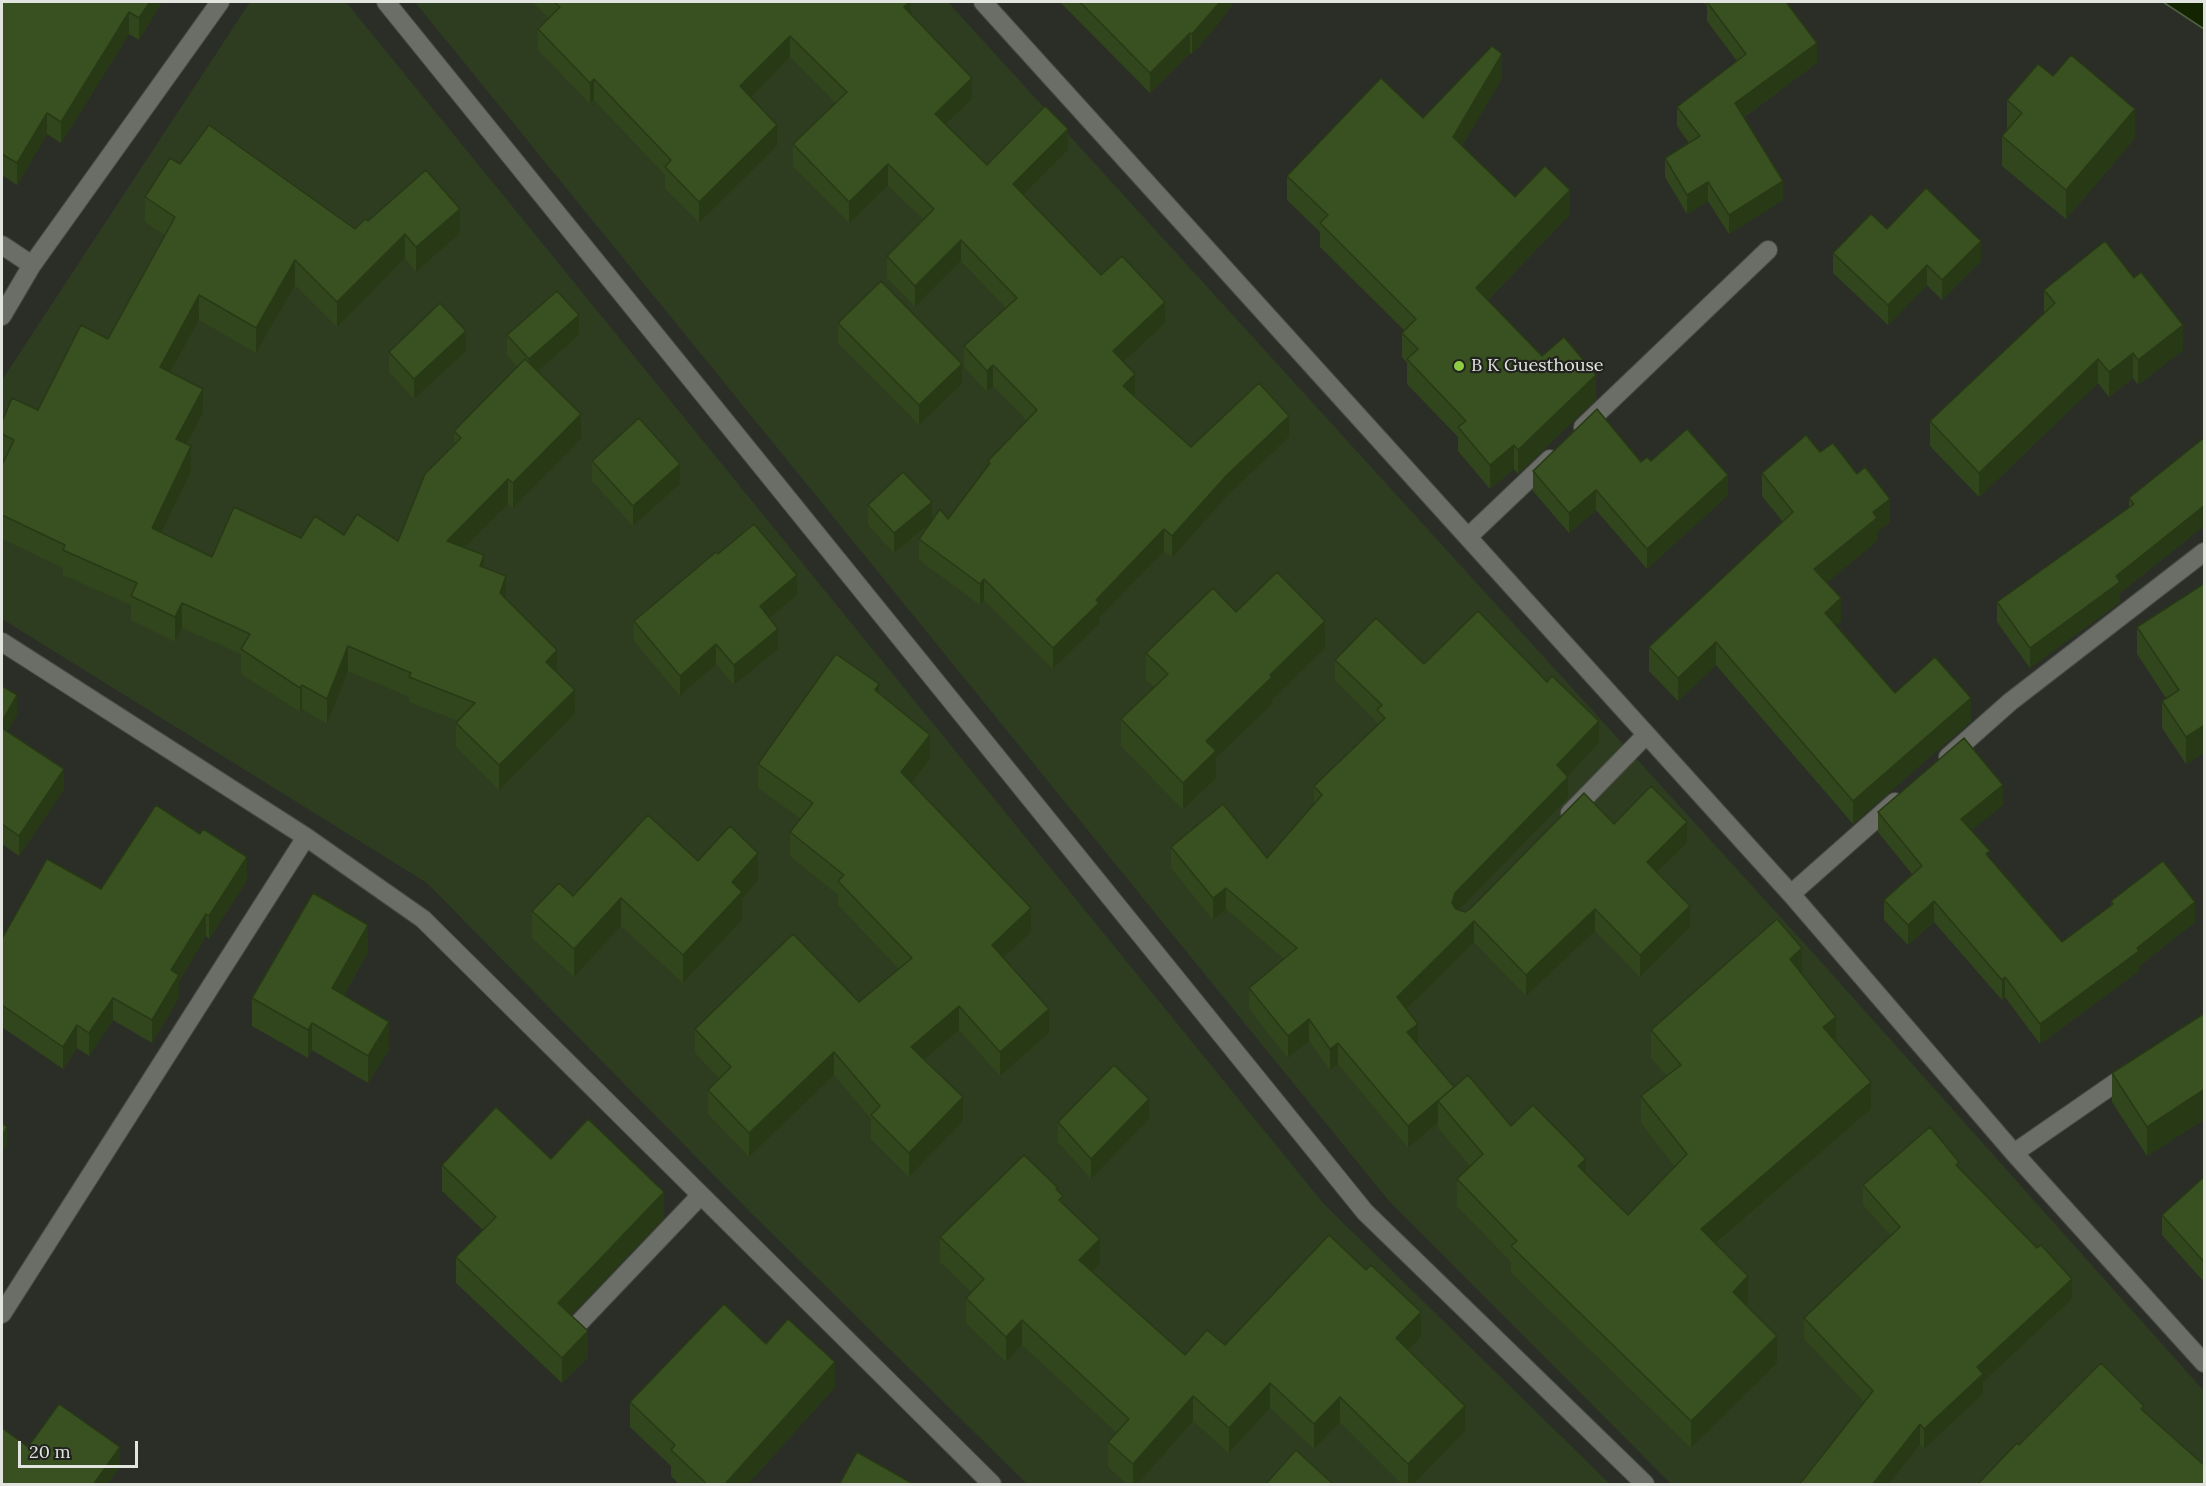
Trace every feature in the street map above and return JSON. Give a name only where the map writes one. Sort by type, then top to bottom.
[{"type":"street","points":[[2,315],[32,265],[220,2]]},
{"type":"street","points":[[386,2],[1365,1212],[1645,1485]]},
{"type":"street","points":[[983,2],[1791,894],[2014,1153],[2205,1363]]},
{"type":"street","points":[[2,245],[32,265]]},
{"type":"street","points":[[1468,537],[1768,250]]},
{"type":"street","points":[[1931,771],[2010,702],[2205,552]]},
{"type":"street","points":[[2,642],[306,837],[423,919],[992,1485]]},
{"type":"street","points":[[1555,828],[1646,735]]},
{"type":"street","points":[[1791,894],[1905,794]]},
{"type":"street","points":[[2,1314],[306,837]]},
{"type":"street","points":[[2014,1153],[2147,1060]]},
{"type":"street","points":[[579,1323],[700,1195]]},
{"type":"shaded area","points":[[250,2],[346,2],[1324,1204],[1610,1484],[1027,1484],[750,1212],[427,883],[2,619],[2,380]]},
{"type":"shaded area","points":[[415,2],[948,2],[1815,955],[2204,1391],[2204,1484],[1671,1484],[1389,1201]]},
{"type":"shaded area","points":[[2163,2],[2204,2],[2204,29]]},
{"type":"building","points":[[2,2],[150,2],[139,18],[129,12],[61,122],[47,113],[17,163],[2,154]]},
{"type":"building","points":[[554,2],[909,2],[904,7],[972,78],[935,114],[987,165],[1045,106],[1068,129],[1013,184],[1101,275],[1122,256],[1165,302],[1113,351],[1135,374],[1123,386],[1191,447],[1259,383],[1289,416],[1227,475],[1172,536],[1164,529],[1096,600],[1099,603],[1053,648],[984,579],[980,584],[919,539],[940,509],[948,519],[990,463],[988,461],[1037,410],[993,365],[987,371],[964,346],[1017,298],[961,240],[915,286],[887,256],[934,209],[888,164],[849,202],[793,144],[847,92],[790,36],[740,86],[777,125],[699,202],[665,167],[671,160],[594,79],[590,83],[538,29],[560,7]]},
{"type":"building","points":[[1080,2],[1220,2],[1192,34],[1190,33],[1150,73]]},
{"type":"building","points":[[1707,2],[1786,2],[1817,43],[1735,103],[1783,181],[1729,215],[1708,182],[1687,195],[1665,158],[1700,136],[1677,107],[1746,54]]},
{"type":"building","points":[[1492,46],[1502,54],[1453,137],[1515,197],[1545,166],[1570,190],[1476,288],[1542,356],[1564,337],[1596,375],[1518,450],[1514,445],[1490,465],[1458,427],[1466,421],[1407,359],[1418,349],[1402,333],[1416,319],[1320,223],[1328,215],[1287,176],[1381,78],[1423,118]]},
{"type":"building","points":[[2071,55],[2135,109],[2066,190],[2002,136],[2022,113],[2007,100],[2038,64],[2053,76]]},
{"type":"building","points":[[209,125],[355,229],[365,219],[368,221],[426,170],[460,209],[416,247],[405,234],[337,302],[295,260],[256,328],[199,295],[160,367],[203,389],[176,439],[191,446],[152,528],[212,557],[234,507],[301,538],[315,516],[344,535],[357,514],[398,541],[425,474],[461,438],[454,431],[525,359],[581,414],[513,483],[508,479],[447,541],[484,555],[480,566],[506,576],[500,593],[557,650],[546,662],[575,690],[499,765],[456,723],[475,703],[409,677],[411,673],[348,646],[327,699],[302,685],[300,688],[241,649],[250,634],[182,603],[175,617],[131,596],[137,583],[63,550],[65,545],[2,515],[2,465],[14,440],[2,434],[2,422],[12,398],[38,410],[81,325],[108,339],[175,217],[145,197],[170,158],[180,164]]},
{"type":"building","points":[[1926,188],[1981,241],[1942,280],[1927,265],[1888,305],[1833,253],[1871,214],[1887,229]]},
{"type":"building","points":[[2105,241],[2134,278],[2141,272],[2183,325],[2138,360],[2133,353],[2109,372],[2098,359],[1979,473],[1930,421],[2055,303],[2044,290]]},
{"type":"building","points":[[881,281],[962,364],[919,405],[838,323]]},
{"type":"building","points":[[557,291],[579,315],[529,359],[507,335]]},
{"type":"building","points":[[440,303],[466,331],[414,379],[389,352]]},
{"type":"building","points":[[1597,409],[1641,462],[1647,457],[1651,461],[1687,429],[1728,475],[1647,549],[1596,490],[1569,513],[1533,471]]},
{"type":"building","points":[[639,418],[680,464],[633,506],[592,461]]},
{"type":"building","points":[[1806,435],[1820,452],[1833,443],[1857,474],[1865,467],[1890,499],[1873,512],[1877,518],[1814,569],[1841,598],[1825,613],[1895,693],[1935,657],[1971,698],[1853,801],[1716,642],[1678,678],[1649,647],[1793,512],[1762,473]]},
{"type":"building","points":[[2205,437],[2205,505],[2116,576],[2120,582],[2030,648],[1997,602],[2134,504],[2129,498]]},
{"type":"building","points":[[903,472],[932,502],[894,533],[868,505]]},
{"type":"building","points":[[754,524],[797,575],[760,606],[778,629],[734,665],[716,644],[680,676],[634,621],[716,552],[718,554]]},
{"type":"building","points":[[1277,572],[1325,621],[1206,741],[1216,751],[1183,783],[1121,719],[1168,674],[1146,653],[1213,588],[1236,612]]},
{"type":"building","points":[[2205,583],[2205,725],[2186,737],[2162,701],[2179,690],[2137,627]]},
{"type":"building","points":[[1478,611],[1547,682],[1552,676],[1599,721],[1557,765],[1568,777],[1455,893],[1452,903],[1456,909],[1465,912],[1471,908],[1584,793],[1614,824],[1651,786],[1687,822],[1647,862],[1690,906],[1640,955],[1595,909],[1526,975],[1474,921],[1397,997],[1418,1024],[1407,1032],[1454,1087],[1408,1126],[1338,1043],[1330,1049],[1309,1019],[1288,1036],[1249,988],[1297,948],[1226,888],[1213,898],[1171,847],[1223,804],[1267,858],[1322,795],[1314,786],[1385,718],[1377,710],[1382,705],[1335,660],[1376,618],[1424,664]]},
{"type":"building","points":[[836,654],[879,684],[875,690],[930,735],[901,772],[1031,908],[992,945],[1049,1009],[1000,1052],[959,1006],[911,1047],[963,1097],[909,1153],[871,1115],[880,1106],[834,1052],[749,1133],[708,1090],[731,1067],[695,1029],[793,934],[859,1002],[912,958],[838,881],[844,875],[790,832],[813,803],[758,764]]},
{"type":"building","points":[[2,686],[17,695],[2,721]]},
{"type":"building","points":[[2,728],[64,769],[19,836],[2,824]]},
{"type":"building","points":[[1964,738],[2003,785],[1961,819],[1990,851],[1986,854],[2062,942],[2113,904],[2111,901],[2163,861],[2195,902],[2137,948],[2139,951],[2040,1024],[2005,977],[2002,980],[1934,901],[1908,925],[1884,900],[1922,866],[1878,812]]},
{"type":"building","points":[[156,805],[200,834],[203,829],[247,857],[209,916],[206,914],[171,970],[179,975],[152,1020],[113,998],[89,1033],[77,1025],[63,1047],[2,1005],[2,939],[47,859],[101,889]]},
{"type":"building","points":[[648,815],[698,861],[730,826],[758,853],[732,882],[742,892],[683,955],[621,898],[574,949],[532,911],[559,883],[573,896]]},
{"type":"building","points":[[313,893],[368,925],[332,988],[389,1022],[368,1056],[312,1023],[308,1030],[252,998]]},
{"type":"building","points":[[1777,919],[1802,948],[1790,959],[1836,1017],[1823,1027],[1871,1082],[1701,1229],[1748,1276],[1733,1292],[1777,1336],[1691,1421],[1511,1246],[1517,1241],[1457,1179],[1483,1154],[1438,1101],[1468,1075],[1511,1126],[1533,1105],[1586,1159],[1578,1166],[1628,1215],[1687,1154],[1641,1096],[1681,1065],[1651,1030]]},
{"type":"building","points":[[2205,1013],[2205,1089],[2147,1127],[2112,1073]]},
{"type":"building","points":[[1114,1065],[1149,1099],[1091,1159],[1058,1122]]},
{"type":"building","points":[[496,1107],[551,1159],[588,1119],[664,1192],[558,1303],[588,1331],[562,1358],[456,1257],[496,1217],[442,1165]]},
{"type":"building","points":[[2,1123],[7,1127],[2,1136]]},
{"type":"building","points":[[1930,1127],[1959,1162],[1956,1165],[2037,1248],[2041,1245],[2072,1279],[1977,1367],[1983,1374],[1924,1429],[1920,1424],[1872,1485],[1799,1485],[1873,1391],[1804,1318],[1900,1227],[1863,1185]]},
{"type":"building","points":[[1024,1155],[1058,1188],[1056,1189],[1063,1196],[1059,1200],[1100,1239],[1079,1260],[1185,1355],[1207,1330],[1225,1345],[1329,1235],[1366,1270],[1371,1265],[1421,1312],[1396,1338],[1465,1406],[1408,1464],[1340,1397],[1314,1424],[1270,1383],[1229,1428],[1193,1396],[1133,1464],[1108,1442],[1129,1419],[1022,1320],[1006,1337],[966,1298],[984,1279],[940,1237]]},
{"type":"building","points":[[2205,1176],[2205,1263],[2162,1215]]},
{"type":"building","points":[[724,1304],[766,1344],[788,1319],[835,1362],[724,1485],[708,1485],[671,1450],[675,1445],[630,1402]]},
{"type":"building","points":[[2101,1363],[2144,1406],[2141,1409],[2205,1466],[2203,1485],[1977,1485],[2017,1443],[2019,1445]]},
{"type":"building","points":[[59,1404],[120,1447],[93,1485],[2,1485],[2,1428],[28,1447]]},
{"type":"building","points":[[1296,1450],[1334,1485],[1265,1485]]},
{"type":"building","points":[[857,1452],[915,1485],[839,1485]]},
{"type":"place","name":"B K Guesthouse","points":[[1459,366]]}]
